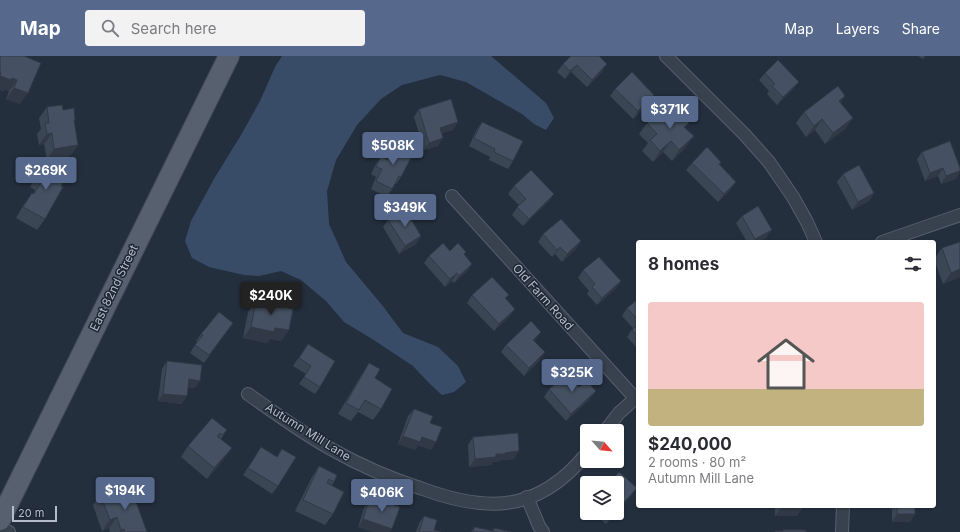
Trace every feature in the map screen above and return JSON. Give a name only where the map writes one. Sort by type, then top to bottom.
[{"type":"main road","name":"East 82nd Street","points":[[0,520],[229,56]]},
{"type":"street","points":[[666,56],[745,135],[769,162],[793,197],[815,240]]},
{"type":"street","name":"Old Farm Road","points":[[452,196],[636,397]]},
{"type":"street","points":[[888,240],[960,215]]},
{"type":"street","name":"Autumn Mill Lane","points":[[248,394],[301,431],[369,468],[407,484],[441,495],[475,503],[495,504],[540,493],[562,479],[580,462]]},
{"type":"street","points":[[611,424],[636,397]]},
{"type":"street","points":[[527,497],[543,532]]},
{"type":"street","points":[[842,532],[843,508]]},
{"type":"street","points":[[0,528],[9,532]]},
{"type":"water","points":[[282,56],[491,56],[546,103],[554,118],[546,130],[534,124],[522,114],[466,82],[440,75],[402,85],[381,99],[357,125],[336,160],[327,191],[329,224],[346,262],[403,333],[438,347],[458,366],[466,382],[454,392],[442,395],[413,366],[344,322],[326,301],[301,280],[281,271],[259,276],[244,275],[209,267],[192,258],[185,241],[191,221],[260,101],[275,67]]},
{"type":"building","points":[[0,56],[24,56],[41,63],[28,93],[14,88],[17,80],[12,78],[11,80],[0,76]]},
{"type":"building","points":[[571,56],[599,56],[607,64],[592,80],[577,65],[570,71],[563,64]]},
{"type":"building","points":[[778,60],[799,82],[783,97],[772,86],[775,84],[765,73]]},
{"type":"building","points":[[632,72],[654,95],[638,111],[615,89]]},
{"type":"building","points":[[838,86],[845,96],[839,101],[853,118],[833,133],[822,119],[814,126],[804,112]]},
{"type":"building","points":[[451,99],[458,122],[440,128],[443,138],[429,143],[419,109]]},
{"type":"building","points":[[62,105],[63,110],[74,108],[74,120],[78,145],[54,149],[52,133],[47,134],[45,123],[49,123],[47,107]]},
{"type":"building","points":[[665,106],[675,117],[680,113],[689,123],[684,127],[694,136],[679,150],[671,141],[660,151],[650,140],[657,134],[647,123]]},
{"type":"building","points":[[482,122],[523,141],[513,161],[494,152],[495,149],[474,138]]},
{"type":"building","points":[[950,141],[960,171],[946,176],[943,168],[930,173],[922,152]]},
{"type":"building","points":[[395,144],[413,154],[401,177],[399,176],[392,189],[376,181],[382,169],[376,167],[381,156],[387,160]]},
{"type":"building","points":[[707,147],[721,162],[719,164],[736,182],[724,194],[692,163]]},
{"type":"building","points":[[46,161],[61,169],[57,176],[65,180],[61,186],[63,187],[45,219],[23,207],[32,193],[34,194],[43,179],[38,176]]},
{"type":"building","points":[[859,165],[874,193],[858,202],[843,174]]},
{"type":"building","points":[[531,170],[554,194],[529,219],[517,207],[526,199],[514,186]]},
{"type":"building","points":[[758,206],[772,230],[755,239],[742,216]]},
{"type":"building","points":[[405,209],[421,236],[405,246],[388,220]]},
{"type":"building","points":[[561,219],[581,241],[567,254],[560,247],[557,250],[543,234]]},
{"type":"building","points":[[960,242],[960,269],[951,273],[942,248]]},
{"type":"building","points":[[443,243],[450,251],[458,243],[466,252],[464,254],[472,264],[459,276],[457,273],[450,279],[429,256]]},
{"type":"building","points":[[599,257],[621,281],[602,298],[592,287],[595,284],[583,270]]},
{"type":"building","points":[[492,277],[509,295],[505,298],[515,309],[499,324],[472,295]]},
{"type":"building","points":[[259,295],[271,298],[270,304],[293,309],[289,330],[275,328],[274,332],[251,327],[256,301],[258,302]]},
{"type":"building","points":[[636,301],[636,318],[627,308]]},
{"type":"building","points":[[219,312],[233,323],[209,355],[195,345],[203,335],[201,334]]},
{"type":"building","points":[[531,321],[541,332],[533,340],[545,352],[529,368],[506,345]]},
{"type":"building","points":[[636,326],[636,334],[632,330]]},
{"type":"building","points":[[308,344],[335,361],[320,387],[304,377],[311,366],[299,358]]},
{"type":"building","points":[[167,361],[202,365],[200,381],[189,379],[187,396],[163,394]]},
{"type":"building","points":[[369,363],[380,369],[375,378],[392,389],[381,409],[365,400],[359,410],[346,403]]},
{"type":"building","points":[[567,374],[579,387],[587,381],[596,391],[571,414],[549,389]]},
{"type":"building","points":[[414,409],[433,416],[430,423],[442,427],[436,442],[422,437],[420,442],[403,436]]},
{"type":"building","points":[[212,418],[227,430],[222,435],[220,433],[217,436],[232,448],[214,468],[188,446]]},
{"type":"building","points":[[518,433],[519,451],[496,454],[496,457],[475,459],[473,437]]},
{"type":"building","points":[[261,447],[277,457],[282,449],[296,457],[278,486],[248,468]]},
{"type":"building","points":[[319,466],[337,475],[334,482],[329,479],[327,483],[344,492],[333,514],[303,500]]},
{"type":"building","points":[[619,472],[624,476],[615,476]]},
{"type":"building","points":[[624,476],[636,487],[636,489],[624,502]]},
{"type":"building","points":[[131,488],[147,532],[125,532],[124,529],[121,530],[117,517],[110,520],[100,494],[103,493],[105,498]]},
{"type":"building","points":[[369,500],[379,503],[380,500],[400,507],[392,529],[363,519]]},
{"type":"building","points":[[781,508],[802,508],[802,509]]},
{"type":"building","points":[[897,508],[915,508],[915,514],[897,514]]},
{"type":"building","points":[[424,516],[437,520],[434,530],[441,532],[419,532]]},
{"type":"building","points":[[474,527],[494,531],[494,528],[511,532],[473,532]]},
{"type":"building","points":[[783,530],[806,530],[806,532],[775,532]]}]
